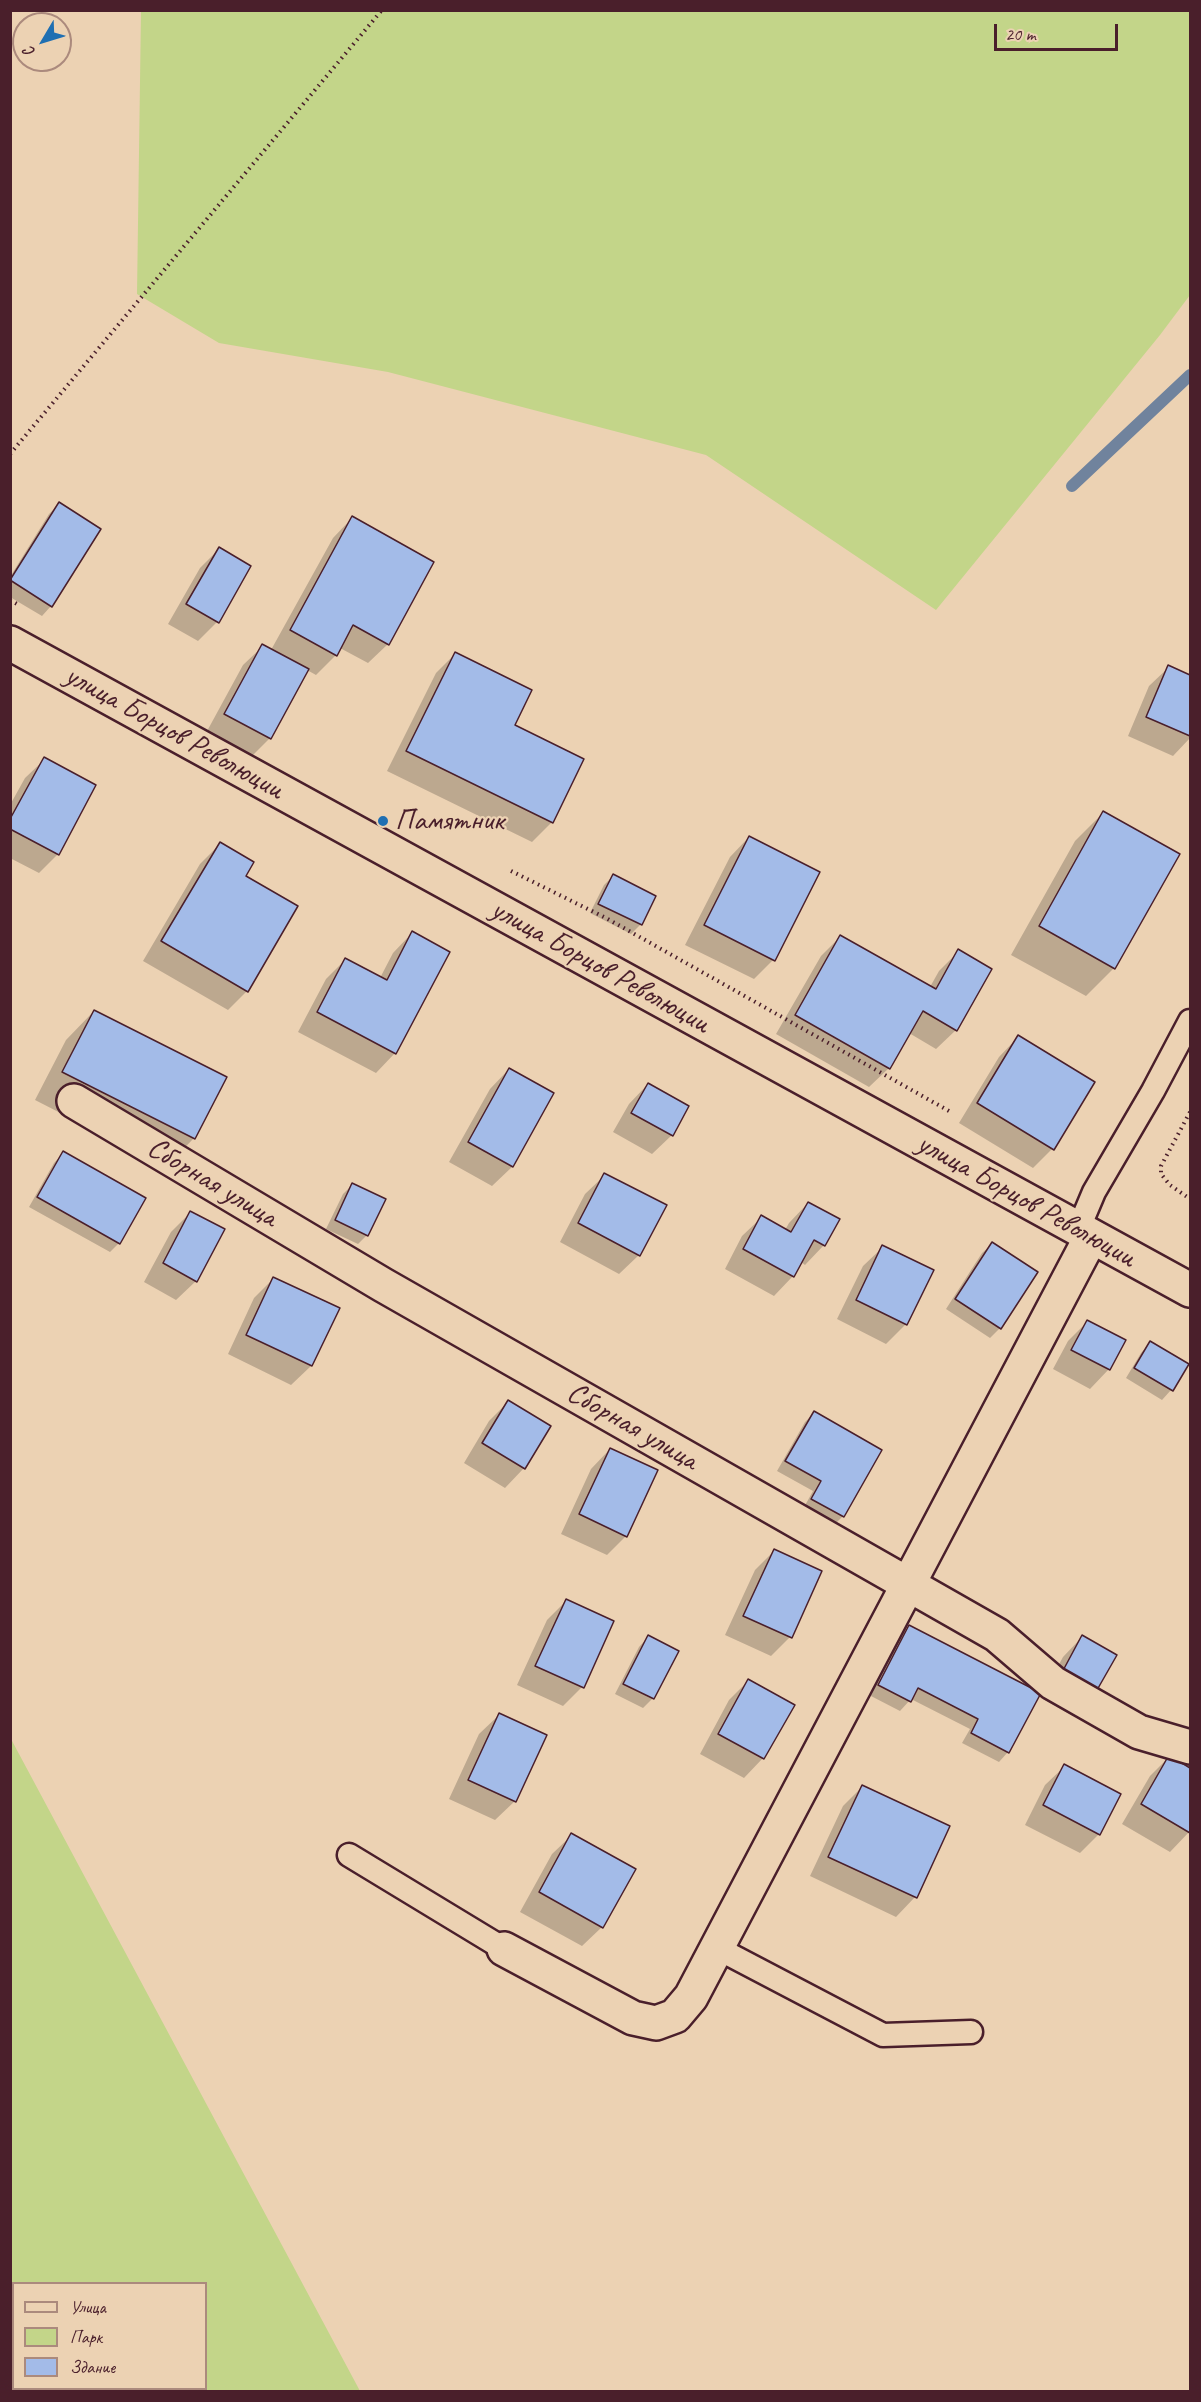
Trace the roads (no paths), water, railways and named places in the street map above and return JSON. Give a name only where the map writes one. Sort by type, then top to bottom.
[{"type":"street","name":"улица Борцов Революции","points":[[10,643],[1191,1290]]},
{"type":"street","name":"Сборная улица","points":[[74,1101],[382,1285],[997,1635],[1062,1689],[1139,1732],[1191,1747]]},
{"type":"street","points":[[504,1949],[633,2018],[656,2023],[675,2016],[691,1997],[908,1584],[1085,1233]]},
{"type":"lane","points":[[1085,1233],[1094,1192],[1191,1021]]},
{"type":"lane","points":[[349,1855],[504,1949]]},
{"type":"lane","points":[[717,1948],[883,2035],[971,2032]]},
{"type":"waterway","points":[[1072,486],[1190,375]]},
{"type":"place","name":"Памятник","points":[[383,821]]}]
